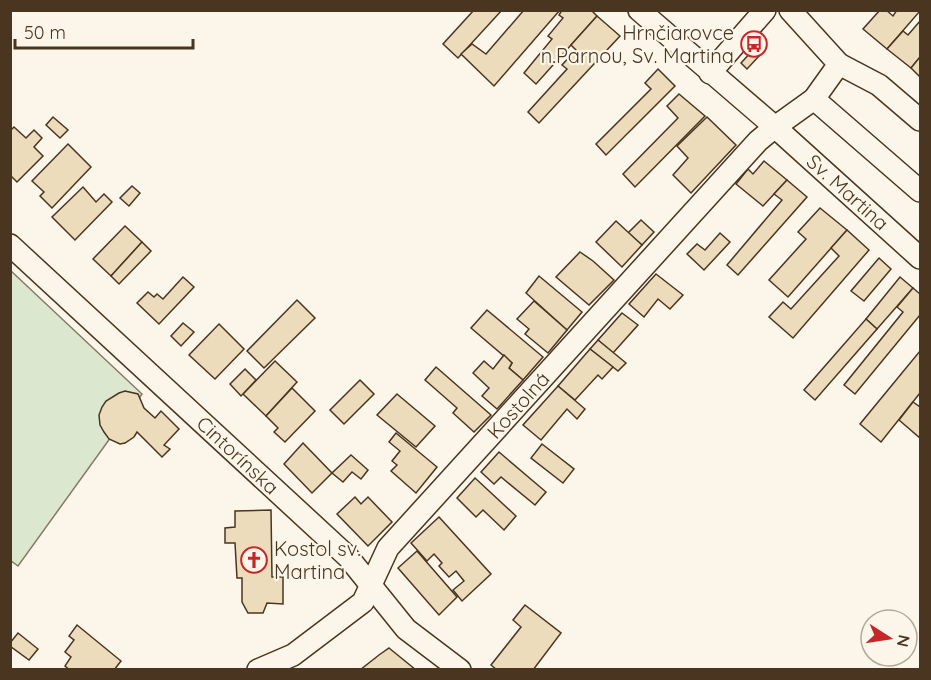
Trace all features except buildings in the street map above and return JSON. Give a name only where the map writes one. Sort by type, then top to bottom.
[{"type":"street","name":"Sv. Martina","points":[[639,10],[775,127],[921,258]]},
{"type":"street","points":[[710,73],[765,10]]},
{"type":"street","points":[[790,10],[839,64],[879,85],[921,120]]},
{"type":"street","points":[[775,127],[814,99],[839,64]]},
{"type":"street","points":[[814,99],[921,191]]},
{"type":"street","name":"Kostolná","points":[[258,669],[293,655],[363,602],[388,548],[758,141],[775,127]]},
{"type":"street","name":"Cintorínska","points":[[10,245],[348,557],[406,629],[460,669]]},
{"type":"green space","points":[[10,270],[142,394],[18,566],[10,560]]},
{"type":"place","name":"Hrnčiarovce n.Parnou, Sv. Martina","points":[[754,44]]},
{"type":"place","name":"Kostol sv. Martina","points":[[254,560]]}]
